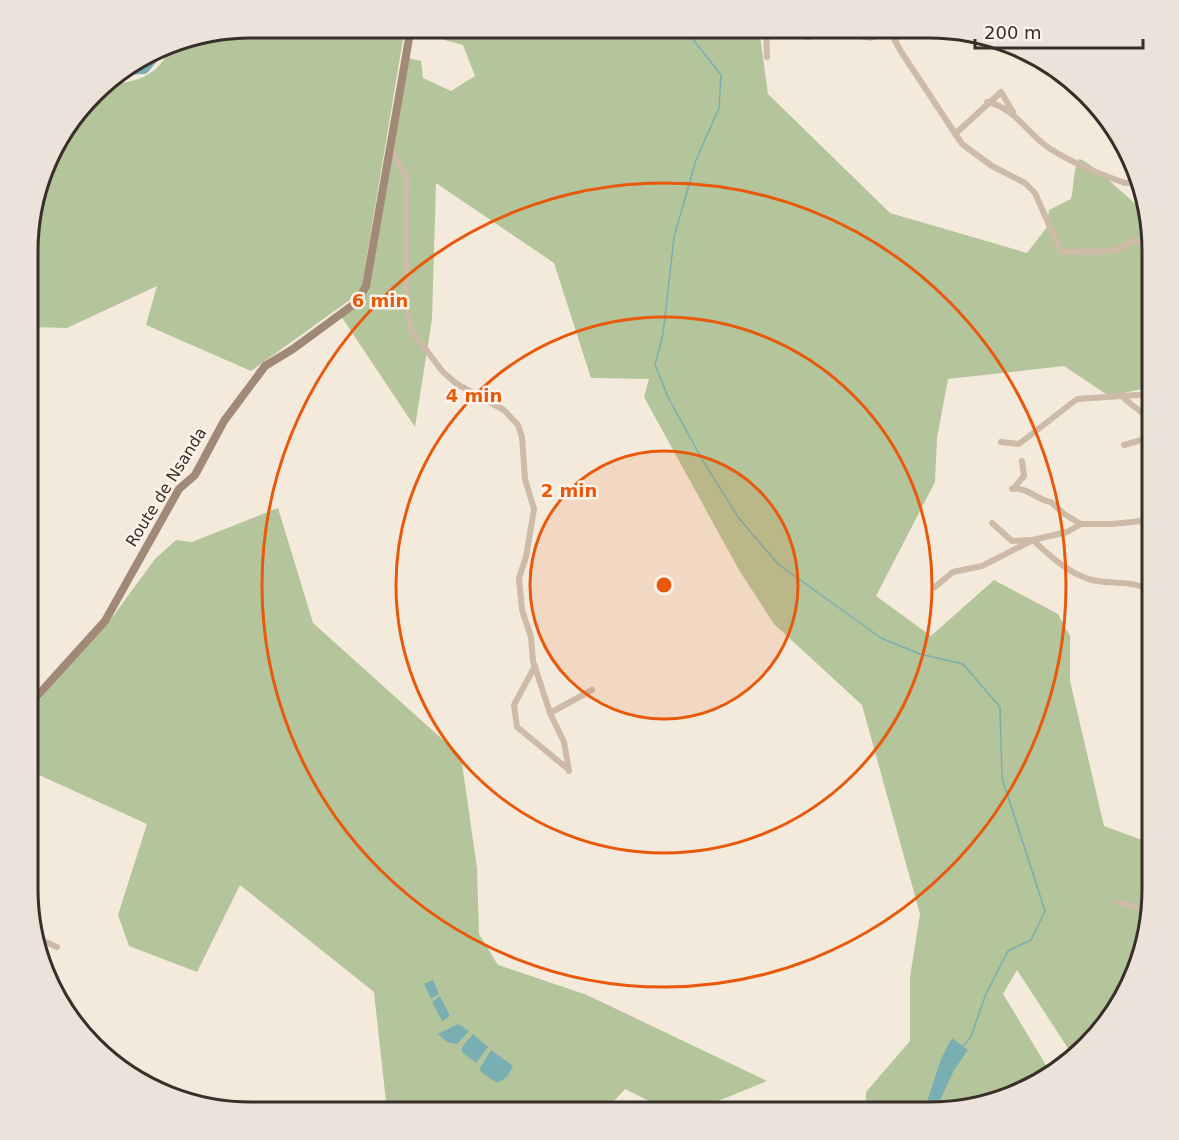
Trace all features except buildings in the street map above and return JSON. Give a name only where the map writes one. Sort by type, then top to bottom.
[{"type":"street","name":"Route de Nsanda","points":[[38,694],[105,621],[179,489],[195,475],[224,421],[265,366],[293,349],[357,302],[366,286],[409,38]]},
{"type":"street","points":[[766,38],[767,57]]},
{"type":"street","points":[[893,38],[955,134],[970,152],[1031,188],[1061,252],[1113,251],[1136,240],[1141,243]]},
{"type":"street","points":[[955,134],[1000,92],[1013,113]]},
{"type":"street","points":[[987,102],[1002,106],[1013,113],[1043,143],[1072,161],[1125,183],[1130,183]]},
{"type":"street","points":[[390,149],[407,177],[406,302],[411,330],[443,372],[457,384],[504,410],[518,425],[522,437],[525,479],[534,509],[526,557],[519,578],[522,610],[531,637],[535,666],[550,712],[564,742],[569,771],[517,727],[514,705],[535,666]]},
{"type":"street","points":[[1001,442],[1019,444],[1077,399],[1141,394]]},
{"type":"street","points":[[1121,395],[1131,407],[1141,411]]},
{"type":"street","points":[[1124,446],[1141,440]]},
{"type":"street","points":[[1022,461],[1024,476],[1012,489],[1028,490],[1041,501],[1051,502],[1064,514],[1081,524]]},
{"type":"street","points":[[992,523],[1012,541],[1033,540],[1067,532],[1081,524],[1141,521]]},
{"type":"street","points":[[935,587],[953,572],[982,566],[1033,540]]},
{"type":"street","points":[[1033,540],[1070,571],[1082,577],[1142,586]]},
{"type":"street","points":[[550,712],[592,690]]},
{"type":"street","points":[[1117,902],[1141,908]]},
{"type":"street","points":[[44,941],[57,946]]},
{"type":"green space","points":[[403,38],[361,292],[251,371],[146,325],[157,286],[67,328],[38,327],[39,223],[45,195],[59,156],[73,132],[90,110],[110,90],[119,83],[144,76],[160,64],[166,55],[195,45],[223,39]]},
{"type":"green space","points":[[438,38],[760,38],[768,94],[890,213],[1027,253],[1047,227],[1049,210],[1071,199],[1079,159],[1102,174],[1136,204],[1141,237],[1141,389],[1109,396],[1064,366],[948,379],[937,438],[935,482],[876,596],[931,636],[994,580],[1058,614],[1070,636],[1070,681],[1104,826],[1142,840],[1140,917],[1134,945],[1120,984],[1106,1008],[1089,1030],[1069,1050],[1017,970],[1003,994],[1047,1067],[1023,1081],[984,1095],[956,1101],[866,1102],[866,1092],[910,1041],[910,977],[920,914],[862,705],[774,624],[739,570],[644,397],[649,379],[591,378],[554,263],[436,183],[432,319],[415,427],[341,316],[358,305],[408,58],[421,61],[423,78],[451,91],[475,76],[463,45]]},
{"type":"green space","points":[[278,508],[313,623],[461,756],[477,868],[479,934],[498,965],[587,995],[767,1081],[716,1102],[651,1102],[625,1089],[613,1102],[386,1102],[374,992],[240,885],[197,972],[129,946],[118,915],[147,824],[38,775],[38,702],[111,619],[155,559],[176,540],[192,542]]},
{"type":"water","points":[[433,980],[439,994],[431,999],[424,984]]},
{"type":"water","points":[[440,996],[450,1016],[442,1021],[432,1002]]},
{"type":"water","points":[[458,1024],[469,1031],[457,1044],[447,1042],[438,1034]]},
{"type":"water","points":[[473,1034],[488,1047],[476,1063],[462,1052],[462,1047]]},
{"type":"water","points":[[952,1038],[968,1050],[954,1070],[939,1102],[927,1102],[941,1059]]},
{"type":"water","points":[[491,1050],[513,1066],[507,1077],[497,1083],[481,1072],[480,1068]]},
{"type":"waterway","points":[[692,38],[721,75],[719,108],[696,160],[674,237],[663,334],[655,365],[668,397],[703,461],[738,517],[778,564],[881,638],[920,654],[963,664],[1000,707],[1002,778],[1045,911],[1031,940],[1008,951],[986,994],[971,1036],[962,1048]]},
{"type":"waterway","points":[[138,69],[144,69],[149,63]]}]
